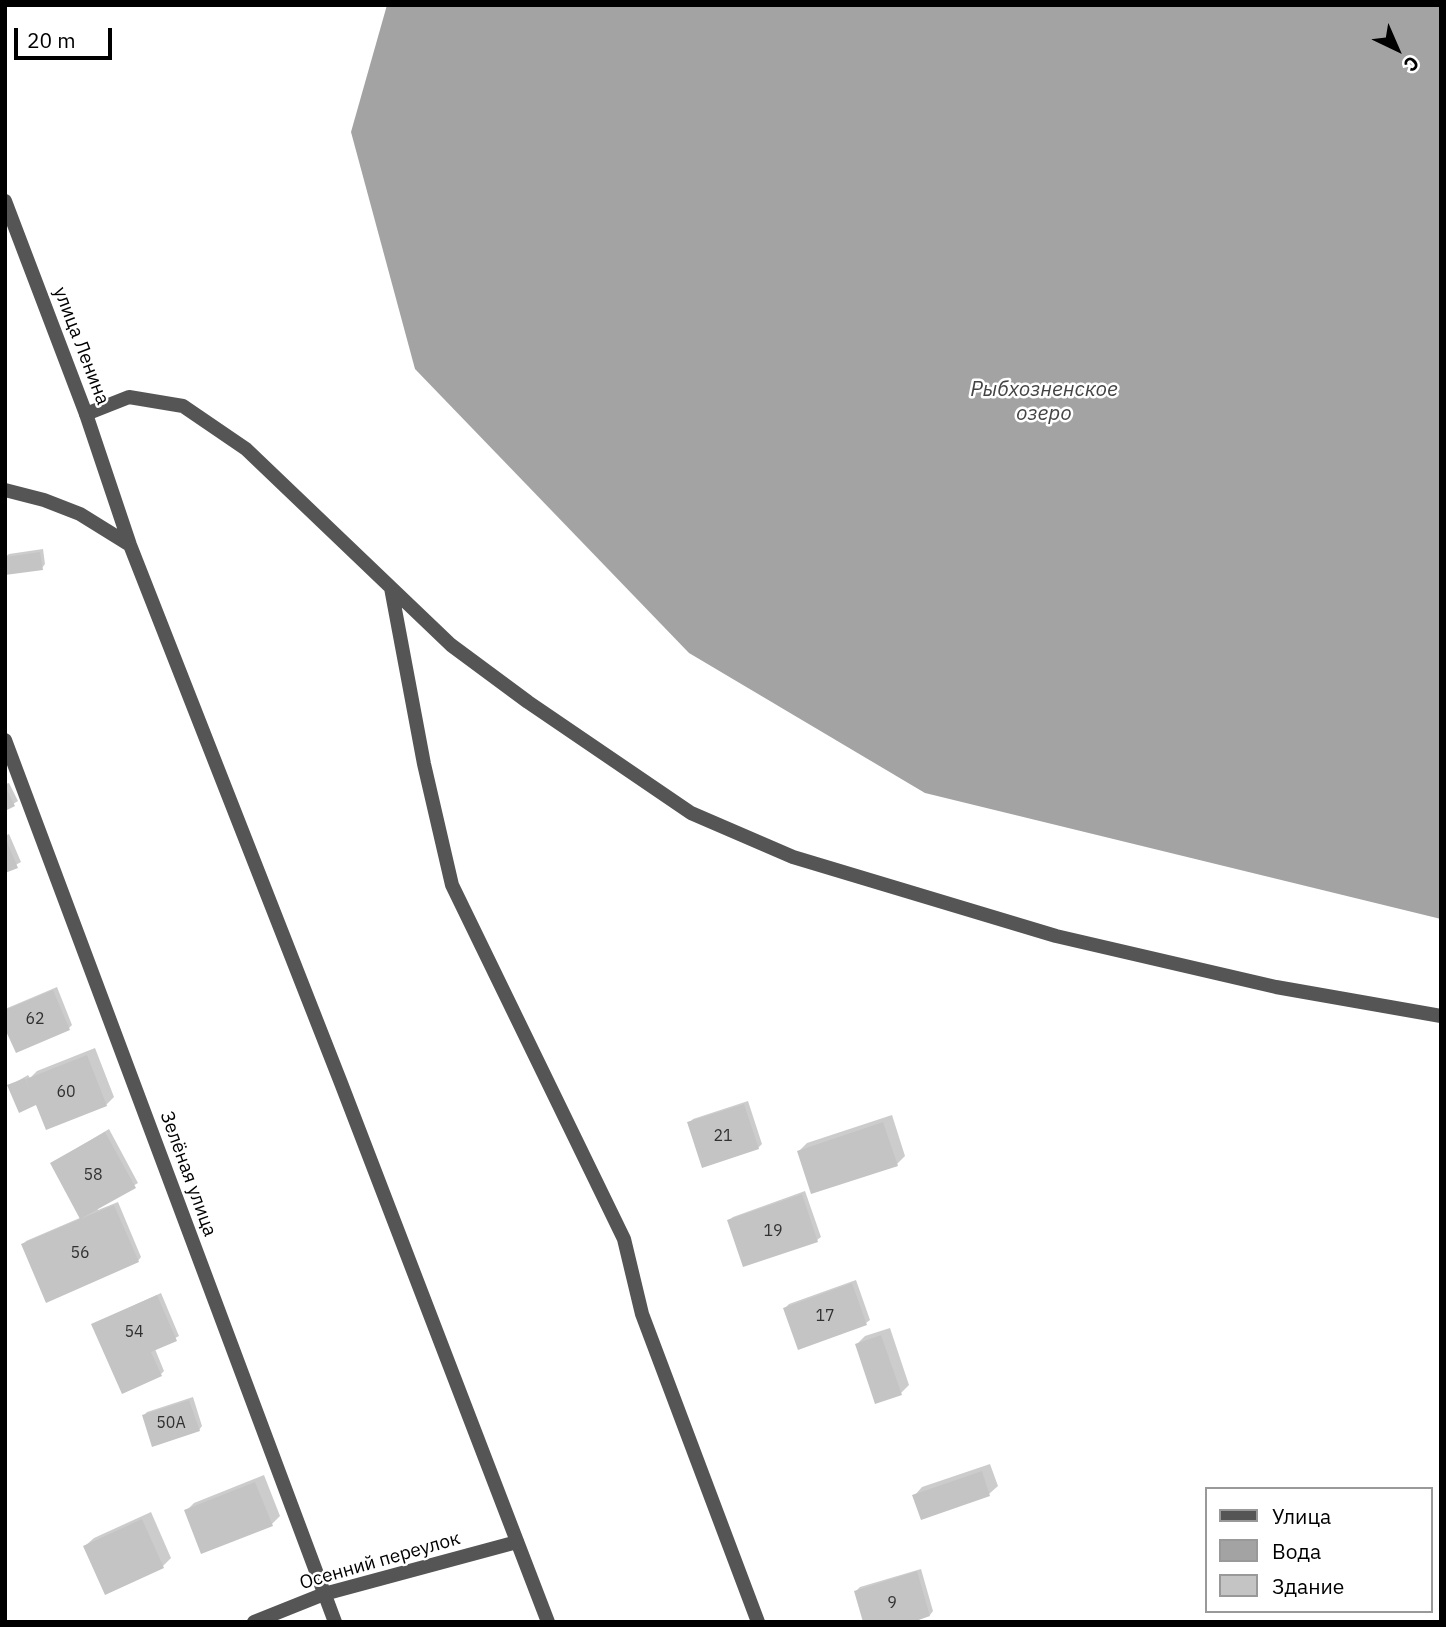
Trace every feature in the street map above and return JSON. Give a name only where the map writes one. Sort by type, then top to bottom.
[{"type":"street","name":"улица Ленина","points":[[5,201],[86,414],[130,545],[548,1622]]},
{"type":"street","points":[[86,414],[130,397],[183,406],[246,449],[451,645],[528,702],[691,813],[793,857],[1056,936],[1276,987],[1441,1016]]},
{"type":"street","points":[[5,490],[80,513],[130,545]]},
{"type":"street","points":[[391,588],[424,764],[452,885],[624,1239],[642,1314],[758,1622]]},
{"type":"street","name":"Зелёная улица","points":[[5,740],[335,1622]]},
{"type":"street","name":"Осенний переулок","points":[[254,1622],[324,1594],[517,1542]]},
{"type":"water","name":"Рыбхозненское озеро","points":[[387,5],[1441,5],[1441,919],[925,793],[689,653],[415,369],[351,132]]},
{"type":"building","points":[[40,552],[43,570],[5,575],[5,557]]},
{"type":"building","points":[[5,786],[15,806],[5,811]]},
{"type":"building","points":[[5,837],[18,868],[5,873]]},
{"type":"building","points":[[53,990],[70,1030],[16,1053],[5,1029],[5,1010]]},
{"type":"building","points":[[87,1055],[107,1106],[46,1130],[36,1105],[19,1113],[7,1085],[25,1078],[29,1088],[26,1079]]},
{"type":"building","points":[[744,1104],[759,1149],[702,1168],[687,1122]]},
{"type":"building","points":[[883,1122],[898,1166],[811,1194],[797,1151]]},
{"type":"building","points":[[105,1132],[136,1188],[80,1219],[50,1163]]},
{"type":"building","points":[[802,1194],[818,1242],[743,1267],[727,1220]]},
{"type":"building","points":[[114,1205],[139,1262],[46,1303],[21,1244]]},
{"type":"building","points":[[852,1283],[867,1325],[798,1350],[783,1308]]},
{"type":"building","points":[[157,1295],[177,1341],[151,1352],[162,1376],[122,1394],[91,1324]]},
{"type":"building","points":[[881,1335],[902,1395],[875,1404],[855,1344]]},
{"type":"building","points":[[189,1400],[200,1431],[152,1447],[142,1415]]},
{"type":"building","points":[[982,1471],[990,1496],[921,1520],[912,1495]]},
{"type":"building","points":[[255,1482],[273,1526],[201,1554],[184,1510]]},
{"type":"building","points":[[142,1519],[164,1568],[105,1595],[83,1546]]},
{"type":"building","points":[[917,1571],[930,1616],[913,1622],[863,1622],[854,1591]]}]
